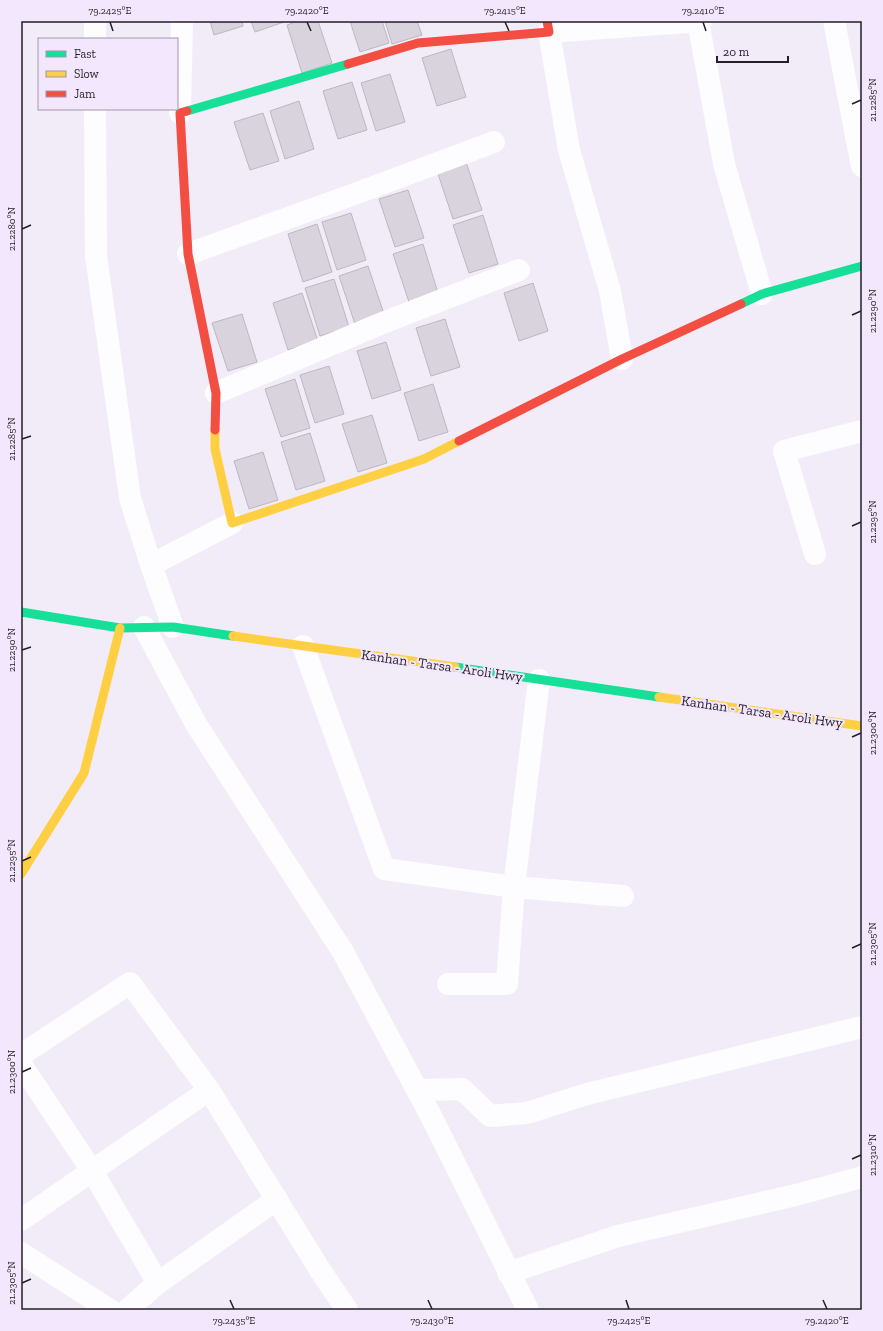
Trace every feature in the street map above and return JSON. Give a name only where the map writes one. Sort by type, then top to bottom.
[{"type":"street","points":[[95,21],[95,38]]},
{"type":"street","points":[[182,21],[180,113],[188,254],[216,393],[215,449],[232,523]]},
{"type":"street","points":[[698,21],[724,164],[762,294]]},
{"type":"street","points":[[180,113],[418,43],[548,27],[701,21]]},
{"type":"street","points":[[834,21],[859,136],[862,166]]},
{"type":"street","points":[[548,27],[569,150],[610,291],[622,359]]},
{"type":"street","points":[[96,110],[96,256],[130,498],[151,565],[173,627]]},
{"type":"street","points":[[188,254],[494,142]]},
{"type":"street","points":[[151,565],[232,523],[424,459],[622,359],[762,294],[862,266]]},
{"type":"street","points":[[216,393],[380,324],[519,270]]},
{"type":"street","points":[[815,554],[784,451],[862,431]]},
{"type":"street","name":"Kanhan - Tarsa - Aroli Hwy","points":[[21,612],[120,628],[173,627],[862,726]]},
{"type":"street","points":[[144,627],[196,724],[343,952],[417,1090],[528,1310]]},
{"type":"street","points":[[21,874],[84,773],[120,628]]},
{"type":"street","points":[[303,646],[384,869],[514,887],[623,896]]},
{"type":"street","points":[[448,984],[507,984],[514,887],[539,680]]},
{"type":"street","points":[[21,1056],[130,983],[209,1090],[320,1270],[347,1310]]},
{"type":"street","points":[[417,1090],[462,1089],[490,1116],[527,1113],[587,1094],[862,1027]]},
{"type":"street","points":[[21,1064],[92,1171],[158,1283]]},
{"type":"street","points":[[21,1220],[209,1090]]},
{"type":"street","points":[[508,1272],[618,1236],[796,1195],[862,1178]]},
{"type":"street","points":[[127,1310],[158,1283],[277,1200]]},
{"type":"street","points":[[21,1253],[110,1310]]},
{"type":"building","points":[[210,21],[242,21],[243,26],[214,35]]},
{"type":"building","points":[[251,21],[283,21],[284,22],[255,32]]},
{"type":"building","points":[[298,21],[318,21],[332,63],[302,73],[287,25]]},
{"type":"building","points":[[350,21],[382,21],[389,43],[360,52]]},
{"type":"building","points":[[385,21],[417,21],[422,35],[392,44]]},
{"type":"building","points":[[451,49],[466,97],[437,106],[422,58]]},
{"type":"building","points":[[390,74],[405,122],[376,131],[361,83]]},
{"type":"building","points":[[352,82],[367,130],[338,139],[323,91]]},
{"type":"building","points":[[299,101],[314,149],[285,159],[270,111]]},
{"type":"building","points":[[263,113],[279,161],[250,170],[234,122]]},
{"type":"building","points":[[466,162],[482,210],[453,219],[437,171]]},
{"type":"building","points":[[408,190],[424,238],[395,247],[379,199]]},
{"type":"building","points":[[351,213],[366,260],[337,270],[322,222]]},
{"type":"building","points":[[483,215],[498,264],[469,273],[453,225]]},
{"type":"building","points":[[317,224],[332,272],[303,282],[288,234]]},
{"type":"building","points":[[423,244],[438,293],[409,302],[393,254]]},
{"type":"building","points":[[368,266],[384,314],[355,324],[339,276]]},
{"type":"building","points":[[334,279],[349,327],[320,336],[305,288]]},
{"type":"building","points":[[533,283],[548,331],[519,341],[504,293]]},
{"type":"building","points":[[302,293],[318,341],[288,350],[273,303]]},
{"type":"building","points":[[242,314],[257,362],[228,371],[212,323]]},
{"type":"building","points":[[445,319],[460,367],[431,376],[416,328]]},
{"type":"building","points":[[386,342],[401,390],[372,399],[357,351]]},
{"type":"building","points":[[329,366],[344,414],[315,423],[300,375]]},
{"type":"building","points":[[295,379],[310,428],[281,437],[265,389]]},
{"type":"building","points":[[433,384],[448,432],[419,441],[404,393]]},
{"type":"building","points":[[372,415],[387,463],[358,472],[342,424]]},
{"type":"building","points":[[310,433],[325,481],[296,490],[281,442]]},
{"type":"building","points":[[263,452],[278,500],[249,509],[234,461]]},
{"type":"traffic: fast","points":[[187,111],[348,64]]},
{"type":"traffic: fast","points":[[741,304],[762,294],[862,266]]},
{"type":"traffic: fast","points":[[21,612],[120,628],[173,627],[233,636]]},
{"type":"traffic: fast","points":[[455,667],[659,697]]},
{"type":"traffic: slow","points":[[215,430],[215,449],[232,523],[424,459],[459,441]]},
{"type":"traffic: slow","points":[[21,874],[84,773],[120,628]]},
{"type":"traffic: slow","points":[[233,636],[455,667]]},
{"type":"traffic: slow","points":[[659,697],[862,726]]},
{"type":"traffic: jam","points":[[348,64],[418,43],[549,32],[547,21]]},
{"type":"traffic: jam","points":[[187,111],[180,113],[188,254],[216,393],[215,430]]},
{"type":"traffic: jam","points":[[459,441],[622,359],[741,304]]}]
